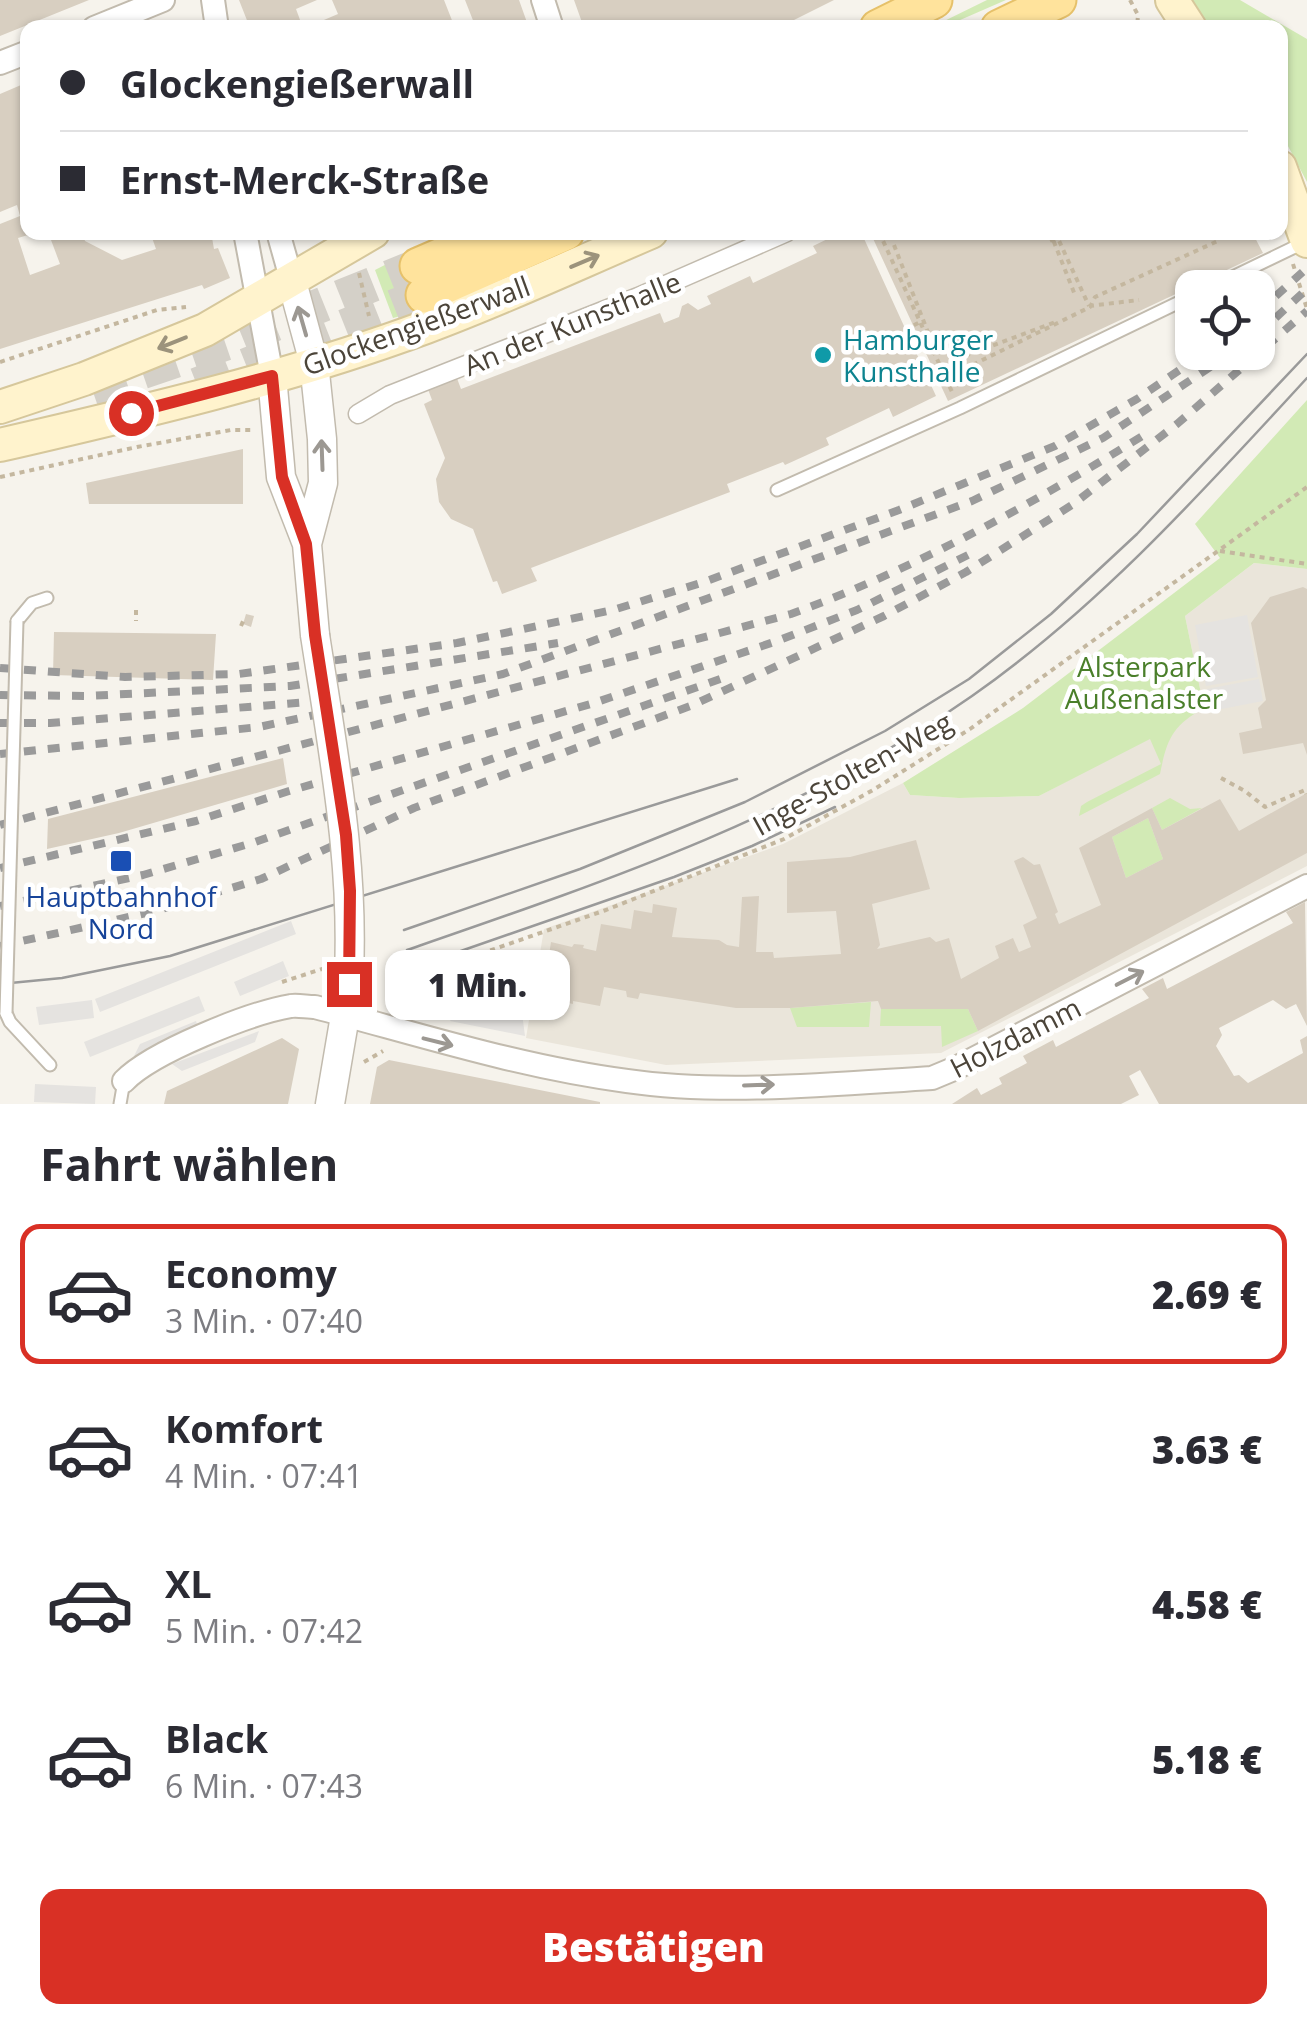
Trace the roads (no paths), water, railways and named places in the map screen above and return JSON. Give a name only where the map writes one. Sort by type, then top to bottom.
[{"type":"main road","points":[[884,16],[934,0]]},
{"type":"main road","points":[[1016,20],[1058,0]]},
{"type":"main road","points":[[1288,189],[1307,241]]},
{"type":"main road","points":[[0,407],[205,330],[359,240]]},
{"type":"main road","points":[[484,240],[421,280],[542,240]]},
{"type":"main road","name":"Glockengießerwall","points":[[0,445],[272,376],[427,327],[632,240]]},
{"type":"street","points":[[119,20],[153,9]]},
{"type":"street","points":[[248,240],[272,376],[282,477],[306,544],[315,635],[346,835],[352,953],[330,1104]]},
{"type":"street","points":[[280,240],[314,363],[323,483],[306,544]]},
{"type":"street","name":"An der Kunsthalle","points":[[358,414],[390,395],[664,287],[769,240]]},
{"type":"street","name":"Holzdamm","points":[[122,1092],[138,1065],[224,1028],[293,1006],[346,1010],[391,1030],[540,1066],[643,1083],[723,1087],[932,1078],[1307,886]]},
{"type":"street","points":[[894,1080],[900,1104]]},
{"type":"lane","points":[[1247,270],[1307,241]]},
{"type":"lane","points":[[777,490],[960,408],[1175,304]]},
{"type":"lane","points":[[47,598],[32,603],[17,621],[6,1013],[50,1065]]},
{"type":"tunnel","points":[[92,389],[232,341],[418,266]]},
{"type":"tunnel","points":[[197,385],[424,295]]},
{"type":"tram line","points":[[404,930],[580,869],[745,802],[885,731],[969,679],[1051,614],[1137,534],[1307,354]]},
{"type":"tram line","points":[[407,950],[699,842],[770,811],[907,738],[972,696],[1063,625],[1189,505],[1307,378]]},
{"type":"tram line","points":[[0,984],[62,978],[170,956],[737,779]]},
{"type":"tram line","points":[[409,969],[674,877],[835,807]]},
{"type":"railway","points":[[1275,297],[1307,268]]},
{"type":"railway","points":[[1275,318],[1307,289]]},
{"type":"railway","points":[[0,946],[155,911],[261,879],[414,808],[693,705],[884,616],[966,572],[1072,505],[1177,424],[1307,311]]},
{"type":"railway","points":[[0,668],[125,677],[239,674],[457,643],[613,610],[704,582],[899,510],[1055,446],[1180,370]]},
{"type":"railway","points":[[0,754],[259,727],[503,674],[972,501],[1103,438],[1206,370]]},
{"type":"railway","points":[[0,825],[791,614],[883,577],[972,534],[1144,435]]},
{"type":"railway","points":[[0,868],[196,821],[594,703],[857,610],[968,555]]},
{"type":"railway","points":[[0,695],[86,696],[290,686],[558,643]]},
{"type":"railway","points":[[0,906],[143,875],[252,843],[723,678]]},
{"type":"railway","points":[[0,723],[50,723],[321,701]]},
{"type":"place","name":"Hamburger Kunsthalle","points":[[823,355]]},
{"type":"place","name":"Hauptbahnhof Nord","points":[[121,861]]},
{"type":"park label","name":"Alsterpark Außenalster","points":[[1144,682]]}]
